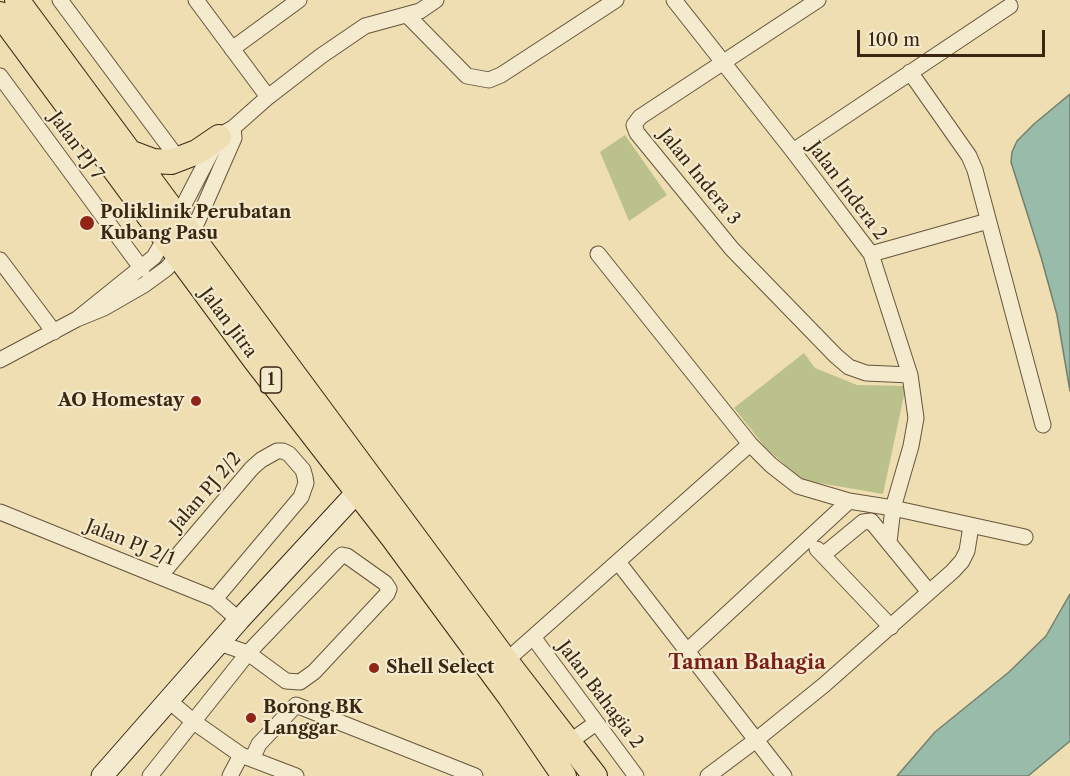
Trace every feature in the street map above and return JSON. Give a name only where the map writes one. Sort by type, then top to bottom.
[{"type":"highway","name":"Jalan Jitra","points":[[17,0],[506,661],[555,737]]},
{"type":"highway","name":"Jalan Jitra","points":[[0,14],[255,360],[555,737]]},
{"type":"highway","points":[[129,152],[163,163],[179,160],[197,152],[226,133]]},
{"type":"highway","name":"1","points":[[555,737],[564,776]]},
{"type":"highway","name":"1","points":[[555,737],[595,776]]},
{"type":"main road","points":[[102,776],[238,620],[358,491]]},
{"type":"street","points":[[60,0],[179,160]]},
{"type":"street","points":[[196,0],[268,97]]},
{"type":"street","points":[[232,49],[299,0]]},
{"type":"street","points":[[0,360],[77,319],[104,308],[144,285],[166,269],[172,248],[184,227],[226,133],[321,56],[365,26],[420,11],[436,0]]},
{"type":"street","points":[[407,15],[467,76],[489,80],[501,75],[616,0]]},
{"type":"street","name":"Jalan Indera 2","points":[[674,0],[871,254],[910,375],[916,418],[911,446],[893,508],[889,543]]},
{"type":"street","name":"Jalan Indera 3","points":[[818,0],[640,117],[634,125],[637,133],[732,249],[836,356],[849,367],[867,373],[910,375]]},
{"type":"street","points":[[793,151],[1010,6]]},
{"type":"street","points":[[910,72],[969,156],[975,170],[1043,425]]},
{"type":"street","name":"Jalan PJ 7","points":[[0,76],[142,269]]},
{"type":"street","points":[[871,254],[988,221]]},
{"type":"street","points":[[77,319],[142,269],[154,257],[172,248]]},
{"type":"street","points":[[598,254],[750,444],[771,465],[798,486],[849,501],[893,508],[1025,537]]},
{"type":"street","points":[[0,260],[54,332]]},
{"type":"street","points":[[506,661],[750,444]]},
{"type":"street","name":"Jalan PJ 2/2","points":[[160,576],[252,468],[269,455],[283,451],[289,454],[303,470],[306,483],[301,497],[215,599]]},
{"type":"street","points":[[687,651],[849,501]]},
{"type":"street","name":"Jalan PJ 2/1","points":[[0,512],[215,599],[238,620]]},
{"type":"street","points":[[823,555],[866,520],[871,521],[930,592]]},
{"type":"street","points":[[708,776],[756,740],[930,592],[962,561],[967,550],[971,526]]},
{"type":"street","points":[[808,539],[891,627]]},
{"type":"street","points":[[150,776],[248,653],[342,555],[347,556],[385,584],[388,589],[387,594],[306,679],[300,682],[286,681],[248,653],[219,643]]},
{"type":"street","points":[[618,562],[784,776]]},
{"type":"street","name":"Jalan Bahagia 2","points":[[533,637],[636,776]]},
{"type":"street","points":[[168,700],[194,722],[247,757],[296,776]]},
{"type":"street","points":[[230,776],[296,705],[475,776]]},
{"type":"street","points":[[555,737],[596,723]]},
{"type":"green space","points":[[625,135],[667,195],[629,221],[600,152]]},
{"type":"green space","points":[[804,353],[815,368],[857,385],[906,386],[883,494],[802,480],[765,447],[734,408]]},
{"type":"shaded area","points":[[1070,94],[1070,391],[1057,315],[1011,162],[1017,141]]},
{"type":"shaded area","points":[[1070,594],[1070,741],[1028,776],[897,776],[935,732],[1009,672],[1046,636]]},
{"type":"place","name":"Poliklinik Perubatan Kubang Pasu","points":[[87,223]]},
{"type":"place","name":"AO Homestay","points":[[196,401]]},
{"type":"place","name":"Shell Select","points":[[374,668]]},
{"type":"place","name":"Borong BK Langgar","points":[[251,718]]},
{"type":"district","name":"Taman Bahagia","points":[[747,663]]}]
